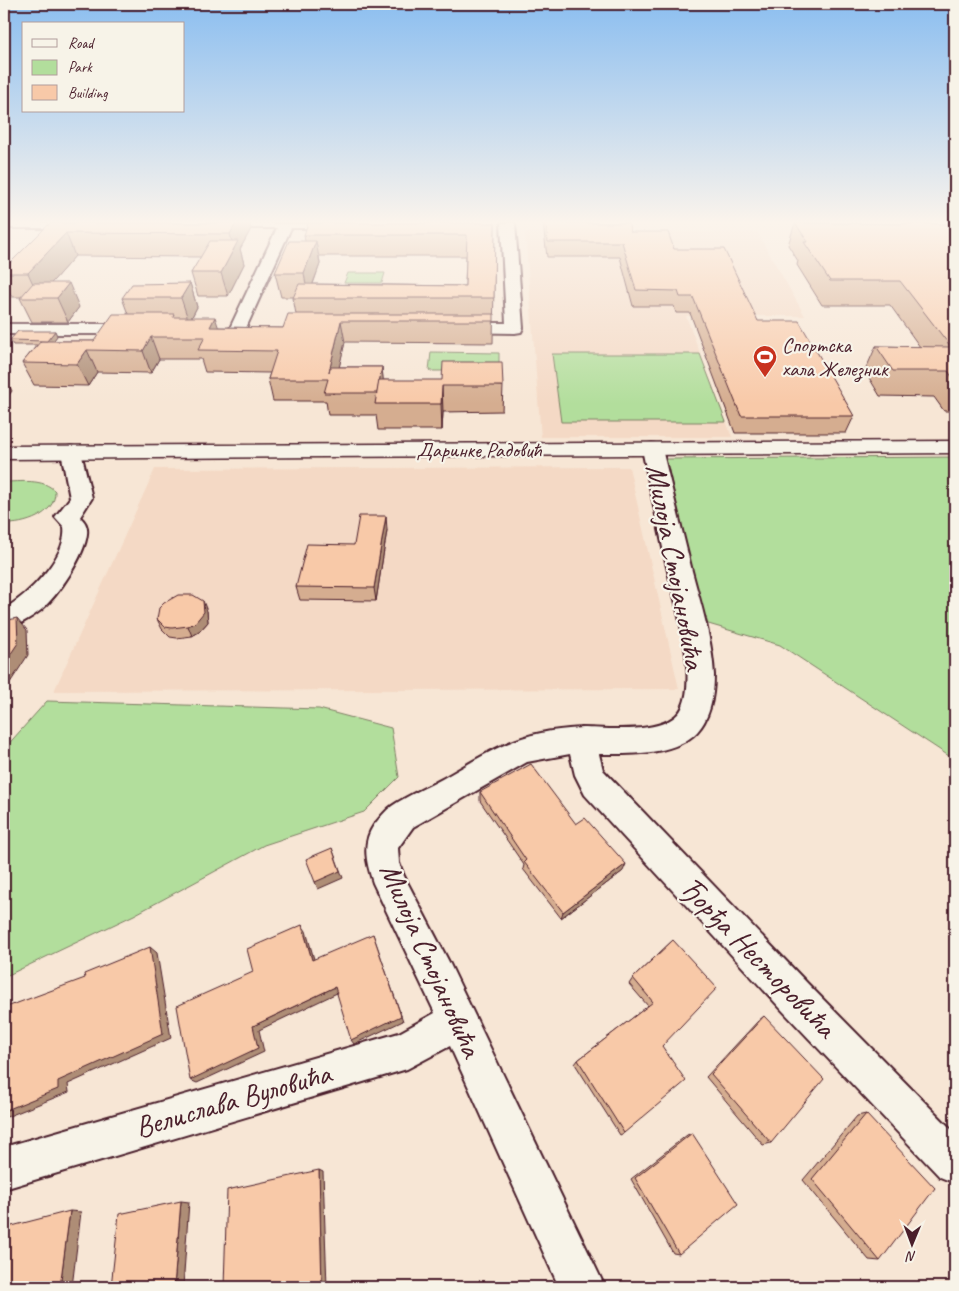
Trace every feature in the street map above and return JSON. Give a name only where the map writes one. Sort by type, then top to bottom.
[{"type":"street","points":[[238,328],[259,283]]},
{"type":"street","points":[[446,328],[515,328],[512,283]]},
{"type":"street","points":[[219,328],[258,328]]},
{"type":"street","points":[[4,329],[153,329]]},
{"type":"street","name":"Даринке Радовић","points":[[4,453],[955,447]]},
{"type":"street","name":"Милоја Стојановића","points":[[582,1287],[386,872],[382,848],[385,837],[402,817],[503,758],[535,746],[583,741],[654,739],[670,734],[682,727],[692,717],[697,707],[700,691],[696,640],[652,449]]},
{"type":"street","points":[[4,620],[34,602],[51,583],[74,542],[76,531],[74,524],[66,517],[76,508],[81,498],[70,452]]},
{"type":"street","name":"Ђорђа Несторовића","points":[[583,741],[585,763],[589,775],[596,786],[795,997],[955,1162]]},
{"type":"street","name":"Велислава Вуловића","points":[[4,1168],[407,1050],[457,1021]]},
{"type":"shaded area","points":[[529,283],[786,283],[805,316],[686,316],[732,437],[541,437]]},
{"type":"shaded area","points":[[629,467],[679,689],[54,691],[155,469]]},
{"type":"green space","points":[[431,352],[499,353],[499,371],[429,371]]},
{"type":"green space","points":[[552,354],[700,354],[726,422],[561,422]]},
{"type":"green space","points":[[955,457],[955,760],[780,645],[705,623],[666,459]]},
{"type":"green space","points":[[4,482],[38,482],[44,484],[55,491],[54,499],[45,512],[37,517],[21,523],[4,524]]},
{"type":"green space","points":[[47,701],[319,709],[391,728],[399,777],[364,812],[264,845],[134,915],[4,977],[4,749]]},
{"type":"building","points":[[33,283],[69,283],[57,298],[20,298]]},
{"type":"building","points":[[190,283],[181,298],[122,298],[132,284]]},
{"type":"building","points":[[465,283],[494,283],[494,298],[293,298],[299,284],[465,286]]},
{"type":"building","points":[[634,283],[740,283],[758,321],[799,321],[854,416],[741,416],[693,297],[680,297],[678,291],[636,290]]},
{"type":"building","points":[[902,283],[955,283],[955,381],[948,371],[893,371],[876,346],[951,347]]},
{"type":"building","points":[[113,314],[174,314],[173,317],[215,317],[210,327],[283,328],[288,314],[494,314],[494,321],[341,321],[330,367],[382,367],[377,393],[324,393],[328,379],[268,379],[277,351],[198,350],[205,337],[151,337],[143,351],[87,350],[77,364],[22,363],[41,341],[94,341]]},
{"type":"building","points":[[18,331],[55,331],[47,341],[10,340]]},
{"type":"building","points":[[443,362],[502,362],[503,386],[442,386],[441,404],[375,404],[379,380],[442,380]]},
{"type":"building","points":[[359,516],[386,516],[374,588],[296,587],[307,544],[354,545]]},
{"type":"building","points":[[178,595],[193,595],[203,601],[204,612],[195,623],[188,626],[165,627],[157,619],[159,608]]},
{"type":"building","points":[[17,618],[18,643],[4,664],[4,621]]},
{"type":"building","points":[[531,764],[576,824],[585,818],[626,864],[563,912],[524,862],[526,860],[480,792]]},
{"type":"building","points":[[332,848],[340,871],[315,882],[306,859]]},
{"type":"building","points":[[302,925],[312,960],[373,934],[401,1016],[351,1040],[335,987],[253,1026],[258,1048],[190,1080],[177,1006],[253,972],[247,949]]},
{"type":"building","points":[[673,940],[717,988],[662,1046],[686,1081],[624,1133],[578,1060],[653,1002],[633,978]]},
{"type":"building","points":[[150,947],[163,1034],[58,1081],[58,1089],[4,1111],[4,1008],[85,978],[84,974]]},
{"type":"building","points":[[764,1016],[824,1079],[771,1143],[711,1074]]},
{"type":"building","points":[[866,1114],[935,1188],[880,1261],[812,1179]]},
{"type":"building","points":[[692,1133],[738,1204],[679,1254],[635,1178]]},
{"type":"building","points":[[319,1170],[322,1287],[224,1287],[227,1190]]},
{"type":"building","points":[[181,1201],[174,1287],[111,1287],[119,1214]]},
{"type":"building","points":[[70,1211],[60,1287],[4,1287],[4,1228]]},
{"type":"place","name":"Спортска хала Железник","points":[[765,378]]}]
